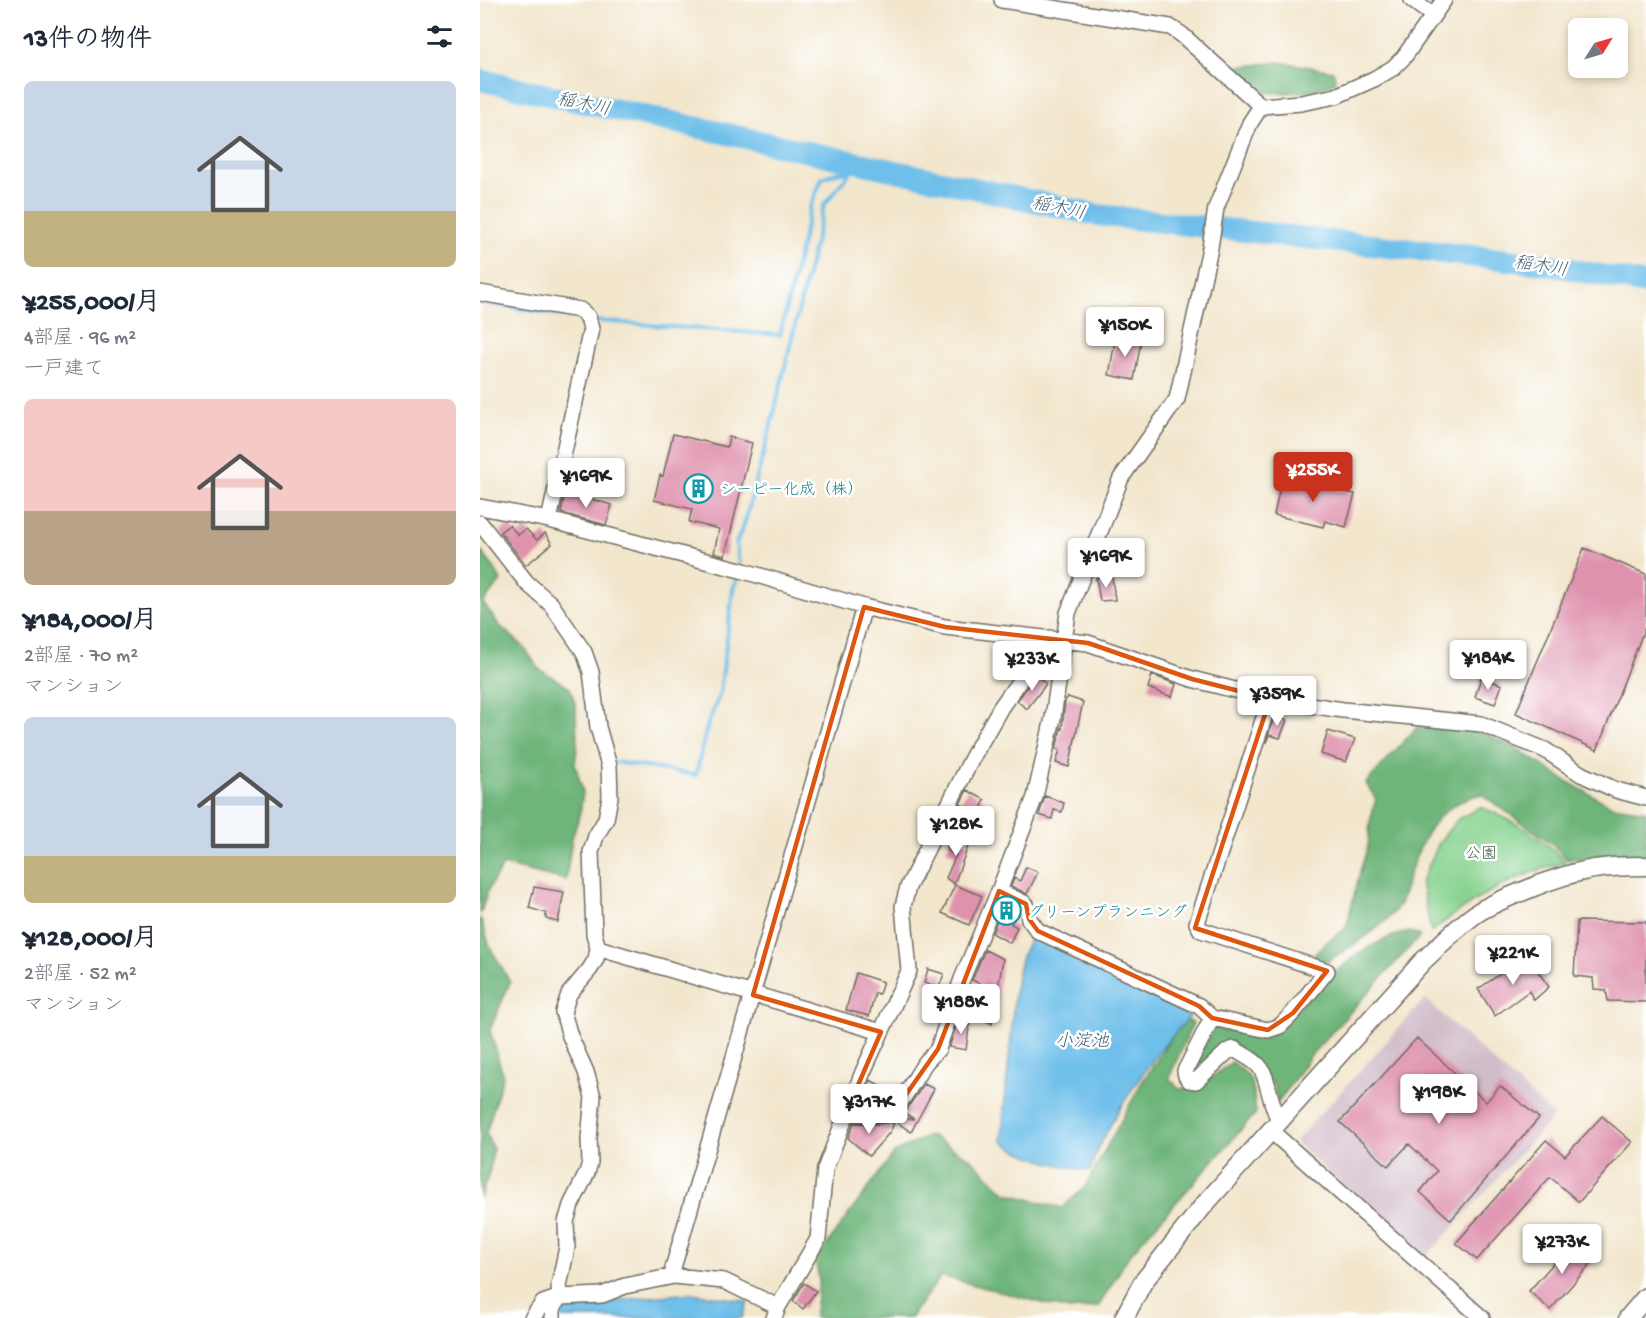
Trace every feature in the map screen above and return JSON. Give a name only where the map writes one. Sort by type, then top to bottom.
[{"type":"street","points":[[1002,0],[1170,27],[1181,34],[1261,106],[1301,103],[1336,96],[1393,68],[1404,57],[1444,0]]},
{"type":"street","points":[[1412,0],[1432,15]]},
{"type":"street","points":[[532,1318],[543,1303],[560,1297],[602,1295],[625,1286],[674,1276],[724,1281],[776,1312],[818,1239],[825,1169],[846,1113],[909,971],[903,906],[908,887],[972,758],[1001,707],[1057,638],[1121,478],[1177,399],[1210,248],[1216,208],[1250,123],[1261,106]]},
{"type":"street","points":[[480,293],[580,310],[588,317],[591,329],[549,520]]},
{"type":"street","points":[[480,507],[549,520],[744,571],[864,607],[945,627],[1088,643],[1191,679],[1270,699],[1343,710],[1481,724],[1545,750],[1581,774],[1616,790],[1646,798]]},
{"type":"street","points":[[480,523],[527,583],[551,604],[584,652],[591,672],[598,727],[609,766],[610,797],[606,819],[596,836],[591,852],[594,934],[598,948],[596,959],[569,993],[563,1012],[593,1097],[589,1139],[590,1162],[566,1222],[567,1247],[559,1286],[560,1297],[553,1307],[553,1318]]},
{"type":"street","points":[[674,1276],[673,1268],[864,607]]},
{"type":"street","points":[[846,1113],[878,1114],[889,1112],[898,1106],[925,1063],[938,1049],[962,979],[1035,797],[1060,676],[1057,638]]},
{"type":"street","points":[[999,891],[1026,904],[1029,919],[1038,931],[1199,1006],[1212,1018],[1268,1030],[1280,1026],[1293,1014],[1327,971],[1201,930],[1197,923],[1270,699]]},
{"type":"street","points":[[1124,1318],[1143,1282],[1204,1205],[1422,962],[1476,914],[1508,896],[1584,869],[1646,866]]},
{"type":"street","points":[[598,948],[881,1032]]},
{"type":"street","points":[[1212,1018],[1185,1071],[1189,1080],[1196,1081],[1228,1051],[1234,1049],[1258,1065],[1263,1071],[1276,1126],[1482,1318]]},
{"type":"street","points":[[1628,1318],[1646,1297]]},
{"type":"highlighted area","points":[[864,607],[945,627],[1088,643],[1192,679],[1270,699],[1195,928],[1327,971],[1293,1013],[1268,1030],[1212,1018],[1199,1006],[1038,931],[1029,919],[1026,904],[999,891],[938,1049],[898,1106],[878,1114],[846,1113],[881,1032],[753,995]]},
{"type":"shaded area","points":[[1425,999],[1554,1116],[1424,1259],[1295,1142]]},
{"type":"green space","points":[[1280,62],[1333,71],[1336,82],[1312,91],[1251,92],[1226,70]]},
{"type":"green space","points":[[480,550],[501,581],[483,603],[500,626],[523,646],[539,669],[570,688],[576,707],[575,764],[583,792],[580,814],[572,838],[566,880],[503,865],[489,888],[480,915]]},
{"type":"green space","points":[[1452,726],[1484,734],[1518,749],[1566,781],[1612,806],[1646,811],[1646,860],[1601,855],[1567,860],[1554,845],[1481,794],[1453,806],[1434,824],[1420,847],[1401,902],[1392,914],[1360,940],[1315,969],[1310,959],[1346,928],[1368,846],[1370,822],[1376,799],[1366,783],[1417,727]]},
{"type":"green space","name":"公園","points":[[1480,807],[1526,830],[1549,846],[1565,863],[1529,874],[1494,889],[1431,932],[1421,882],[1440,841],[1458,819]]},
{"type":"green space","points":[[480,917],[490,947],[510,982],[490,1030],[503,1076],[486,1133],[493,1149],[490,1170],[480,1199]]},
{"type":"green space","points":[[1410,932],[1420,936],[1310,1056],[1278,1103],[1273,1085],[1231,1042],[1210,1055],[1192,1073],[1191,1069],[1214,1027],[1272,1035],[1318,988],[1352,958],[1390,937]]},
{"type":"green space","points":[[1186,1020],[1193,1023],[1169,1078],[1179,1089],[1200,1086],[1232,1062],[1241,1068],[1250,1079],[1256,1113],[1130,1254],[1098,1307],[1069,1310],[941,1276],[910,1318],[814,1318],[819,1282],[816,1259],[894,1153],[930,1135],[971,1159],[1006,1193],[1062,1208],[1085,1187],[1141,1084],[1173,1035]]},
{"type":"water","name":"小淀池","points":[[1032,937],[1041,938],[1190,1017],[1155,1058],[1124,1102],[1106,1133],[1090,1171],[1033,1157],[1002,1141],[1017,975],[1026,947]]},
{"type":"water","points":[[691,1293],[748,1301],[742,1318],[562,1318],[560,1310],[568,1305]]},
{"type":"building","points":[[1116,335],[1141,341],[1134,380],[1109,375]]},
{"type":"building","name":"シーピー化成（株）","points":[[673,434],[727,447],[729,437],[752,443],[725,556],[714,553],[719,529],[689,522],[692,509],[654,500],[660,475],[663,476]]},
{"type":"building","points":[[1282,477],[1355,494],[1346,527],[1325,521],[1323,527],[1274,515]]},
{"type":"building","points":[[565,492],[612,505],[606,525],[561,513]]},
{"type":"building","points":[[509,525],[518,535],[526,529],[537,540],[545,533],[552,544],[526,565],[500,532]]},
{"type":"building","points":[[1584,548],[1646,574],[1646,625],[1597,750],[1516,713]]},
{"type":"building","points":[[1112,576],[1115,600],[1100,601],[1096,578]]},
{"type":"building","points":[[1036,675],[1046,684],[1027,709],[1017,701]]},
{"type":"building","points":[[1152,675],[1176,684],[1172,697],[1148,688]]},
{"type":"building","points":[[1481,677],[1502,685],[1495,704],[1475,697]]},
{"type":"building","points":[[1068,697],[1083,702],[1069,767],[1056,763],[1060,750],[1056,749],[1062,729],[1065,701]]},
{"type":"building","points":[[1274,717],[1287,720],[1280,738],[1269,735],[1266,743]]},
{"type":"building","points":[[1328,731],[1355,739],[1346,762],[1321,754]]},
{"type":"building","points":[[967,790],[985,800],[979,813],[960,804]]},
{"type":"building","points":[[1045,796],[1064,803],[1062,812],[1054,810],[1052,819],[1039,815]]},
{"type":"building","points":[[952,836],[969,844],[954,884],[946,878],[956,855],[946,850]]},
{"type":"building","points":[[1026,867],[1038,872],[1027,894],[1011,886],[1014,878],[1020,881]]},
{"type":"building","points":[[955,885],[982,896],[969,925],[942,913]]},
{"type":"building","points":[[534,887],[564,892],[558,922],[546,919],[546,913],[529,908]]},
{"type":"building","points":[[1004,904],[1017,911],[1011,924],[1017,927],[1010,943],[992,933]]},
{"type":"building","points":[[1577,921],[1646,922],[1646,1002],[1608,1001],[1606,990],[1594,989],[1593,978],[1574,976]]},
{"type":"building","points":[[985,950],[1003,959],[992,1024],[970,1012],[983,985],[972,980]]},
{"type":"building","points":[[1527,956],[1549,987],[1534,1000],[1529,991],[1495,1016],[1478,989]]},
{"type":"building","points":[[928,969],[944,974],[939,987],[924,983]]},
{"type":"building","points":[[856,973],[883,982],[879,994],[875,993],[869,1016],[846,1010]]},
{"type":"building","points":[[959,1017],[970,1020],[966,1050],[949,1047]]},
{"type":"building","points":[[1417,1038],[1486,1102],[1500,1086],[1539,1118],[1451,1220],[1420,1192],[1437,1171],[1409,1144],[1388,1166],[1340,1122]]},
{"type":"building","points":[[870,1080],[886,1088],[880,1100],[866,1092]]},
{"type":"building","points":[[924,1084],[934,1089],[911,1132],[894,1120],[914,1119],[904,1113]]},
{"type":"building","points":[[1602,1116],[1632,1142],[1579,1202],[1550,1177],[1477,1260],[1456,1243],[1546,1140],[1565,1156]]},
{"type":"building","points":[[854,1123],[894,1123],[890,1132],[869,1156],[848,1138]]},
{"type":"building","points":[[1574,1240],[1595,1259],[1550,1310],[1529,1291]]},
{"type":"building","points":[[804,1283],[816,1291],[803,1309],[793,1301]]},
{"type":"waterway","name":"稲木川","points":[[480,80],[1097,215],[1544,264],[1646,284]]},
{"type":"waterway","points":[[598,321],[780,335],[810,208],[822,178],[836,173],[878,168]]},
{"type":"waterway","points":[[739,562],[736,543],[745,522],[770,429],[824,205],[851,171]]},
{"type":"waterway","points":[[480,302],[571,317]]},
{"type":"waterway","points":[[615,762],[696,775],[707,727],[720,693],[733,589],[737,578]]},
{"type":"place","name":"シーピー化成（株）","points":[[699,488]]},
{"type":"place","name":"グリーンプランニング","points":[[1007,911]]}]
